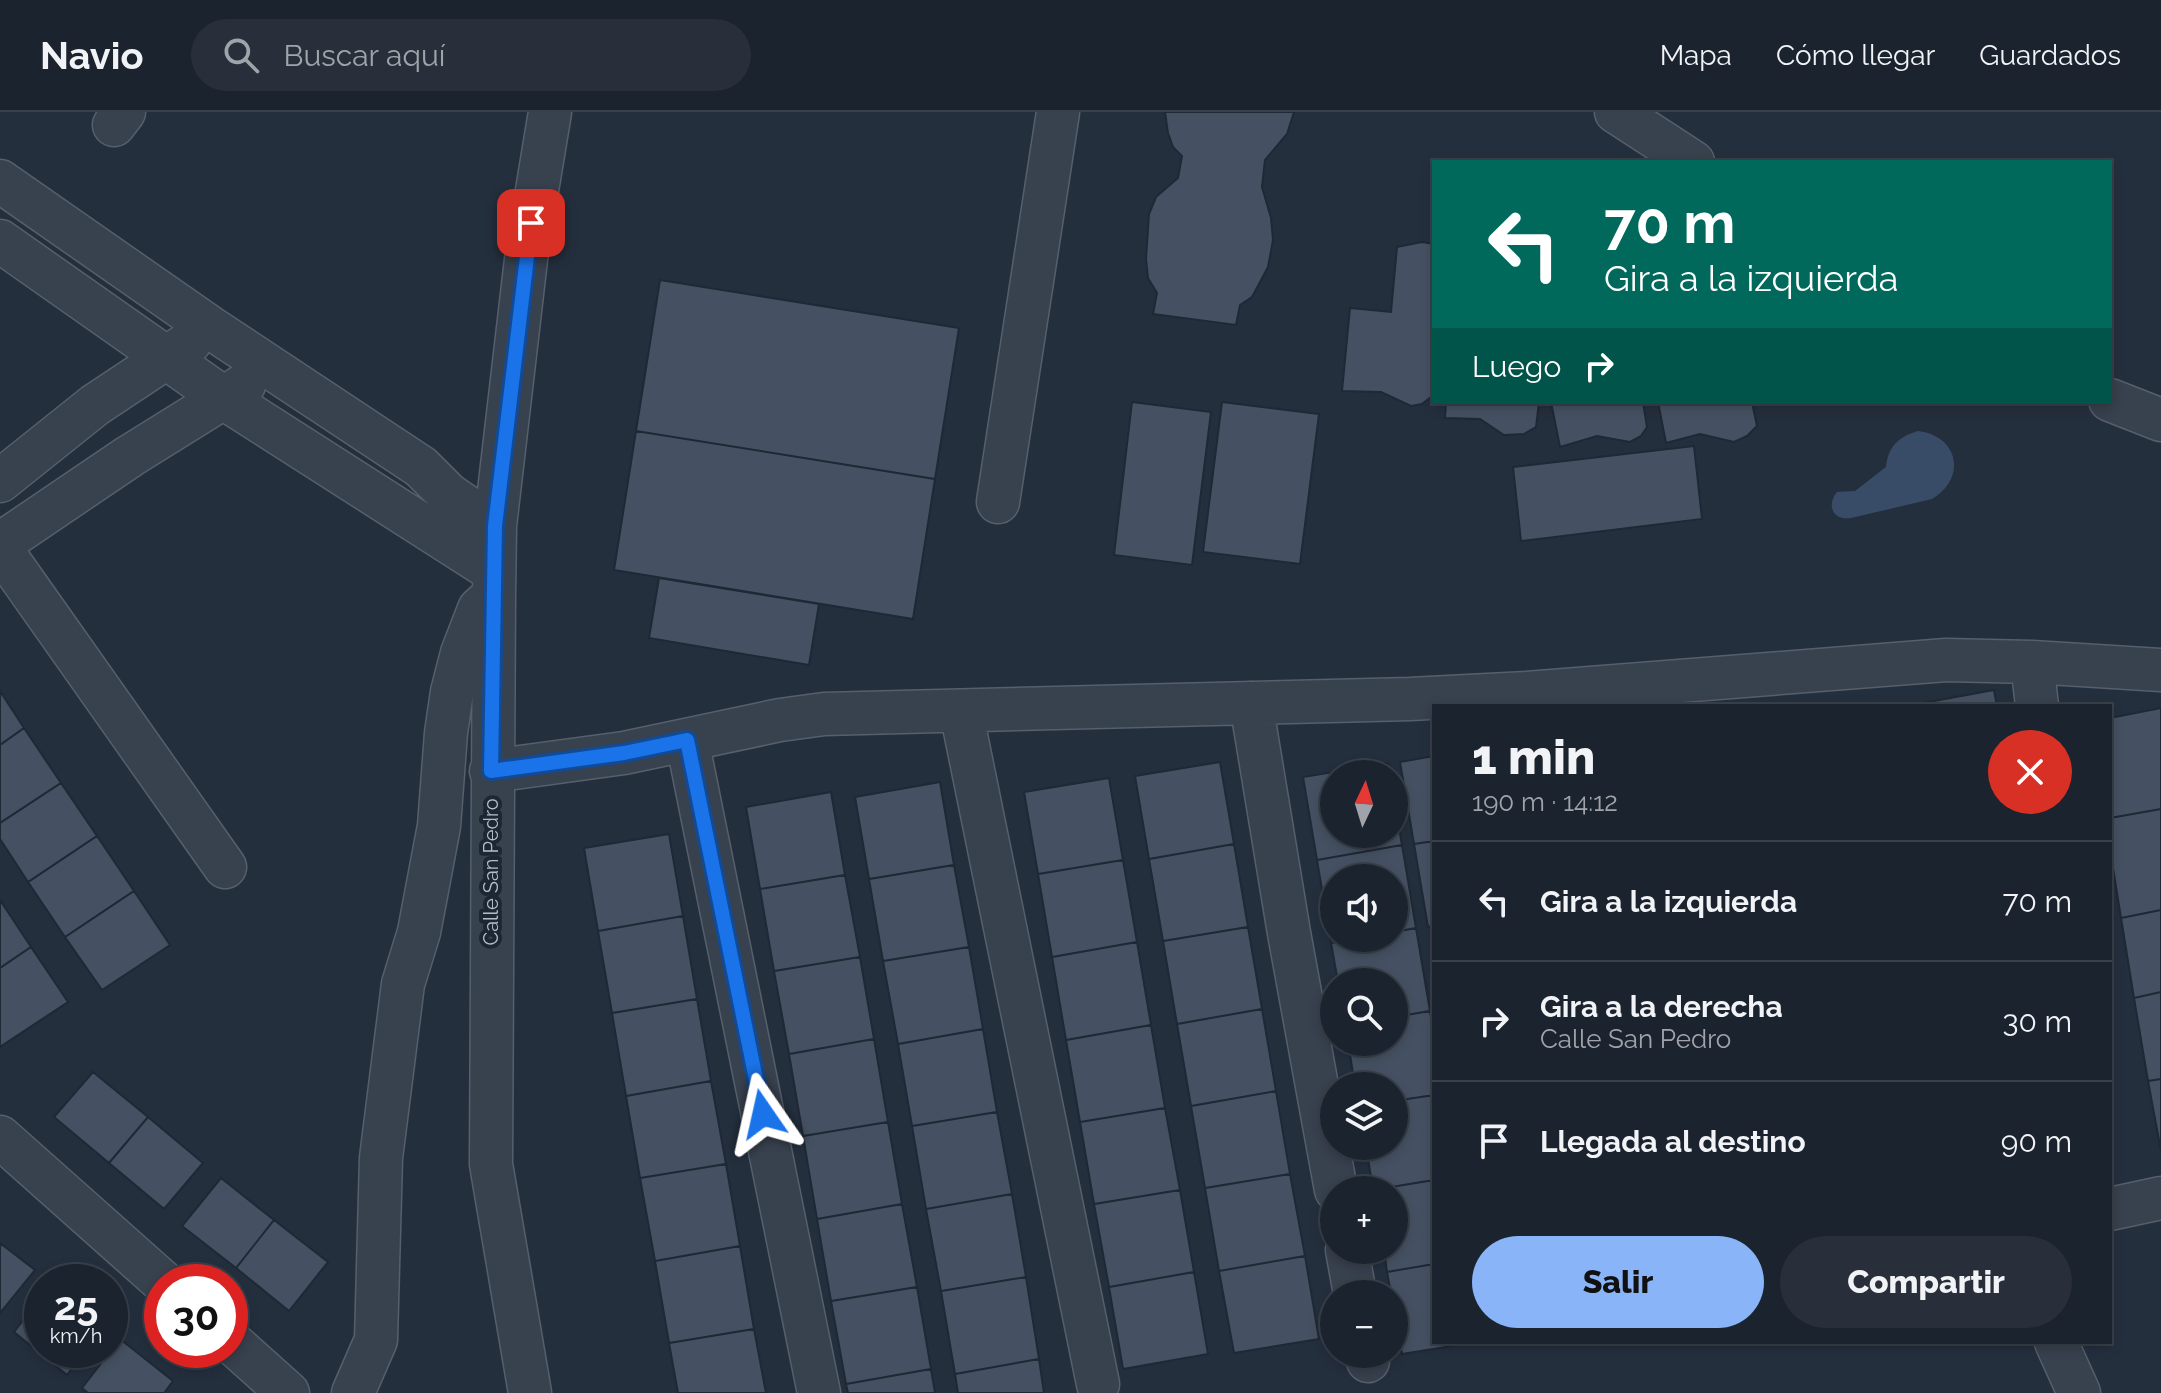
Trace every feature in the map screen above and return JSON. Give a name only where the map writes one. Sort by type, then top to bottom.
[{"type":"street","name":"Calle San Pedro","points":[[530,1393],[491,1164],[491,771],[495,526],[527,251],[550,112]]},
{"type":"street","points":[[998,502],[1058,112]]},
{"type":"street","points":[[1616,112],[1690,160]]},
{"type":"street","points":[[0,181],[211,328],[421,467],[448,494],[495,526]]},
{"type":"street","points":[[0,241],[494,584],[479,609],[462,653],[452,692],[439,826],[419,932],[403,984],[381,1158],[376,1340],[353,1393]]},
{"type":"street","points":[[0,481],[95,405],[211,328]]},
{"type":"street","points":[[225,867],[0,546],[130,456],[225,399],[270,367]]},
{"type":"street","points":[[2112,401],[2161,420]]},
{"type":"street","points":[[491,771],[624,753],[780,720],[824,714],[1251,703],[1527,700],[1770,690],[1946,660],[2161,670]]},
{"type":"street","points":[[2032,662],[2037,704]]},
{"type":"street","points":[[1251,703],[1333,1176]]},
{"type":"street","points":[[961,711],[1098,1384]]},
{"type":"street","points":[[687,740],[819,1393]]},
{"type":"street","points":[[0,1137],[144,1265]]},
{"type":"street","points":[[2112,1209],[2161,1198]]},
{"type":"street","points":[[2057,1344],[2079,1393]]},
{"type":"street","points":[[248,1357],[288,1393]]},
{"type":"water","points":[[1918,431],[1932,434],[1950,449],[1954,470],[1943,490],[1932,499],[1851,518],[1836,515],[1832,502],[1837,492],[1855,491],[1886,467],[1895,444]]},
{"type":"building","points":[[1165,112],[1294,112],[1287,134],[1265,160],[1262,187],[1271,218],[1273,240],[1268,267],[1252,297],[1240,305],[1236,325],[1153,314],[1157,293],[1148,278],[1146,259],[1149,214],[1156,197],[1178,178],[1182,156],[1173,147]]},
{"type":"building","points":[[1422,242],[1432,244],[1431,397],[1422,404],[1411,406],[1381,392],[1342,391],[1350,308],[1391,312],[1397,247]]},
{"type":"building","points":[[660,280],[959,328],[935,479],[636,431]]},
{"type":"building","points":[[1132,402],[1211,412],[1192,565],[1114,555]]},
{"type":"building","points":[[1222,402],[1319,414],[1300,564],[1203,552]]},
{"type":"building","points":[[1446,404],[1539,404],[1536,427],[1524,434],[1504,435],[1480,419],[1445,418]]},
{"type":"building","points":[[1551,404],[1643,404],[1647,427],[1641,436],[1630,442],[1597,436],[1560,447]]},
{"type":"building","points":[[1658,404],[1752,404],[1757,426],[1747,436],[1734,442],[1700,434],[1666,443]]},
{"type":"building","points":[[636,431],[935,479],[913,619],[614,570]]},
{"type":"building","points":[[1694,446],[1702,519],[1521,541],[1513,467]]},
{"type":"building","points":[[659,578],[819,604],[809,665],[649,638]]},
{"type":"building","points":[[1994,690],[1997,704],[1917,704]]},
{"type":"building","points":[[0,691],[24,728],[0,745]]},
{"type":"building","points":[[2161,708],[2161,809],[2112,818],[2112,718]]},
{"type":"building","points":[[24,728],[61,783],[0,823],[0,745]]},
{"type":"building","points":[[1432,756],[1432,841],[1414,844],[1408,809],[1408,761]]},
{"type":"building","points":[[1220,762],[1234,844],[1149,859],[1135,776]]},
{"type":"building","points":[[1320,774],[1320,848],[1385,848],[1317,860],[1303,777]]},
{"type":"building","points":[[1109,778],[1123,860],[1038,874],[1024,792]]},
{"type":"building","points":[[940,782],[954,865],[869,879],[855,797]]},
{"type":"building","points":[[61,783],[97,836],[28,882],[0,839],[0,823]]},
{"type":"building","points":[[831,792],[845,875],[760,889],[746,807]]},
{"type":"building","points":[[2161,809],[2161,910],[2121,918],[2112,862],[2112,818]]},
{"type":"building","points":[[669,834],[683,916],[598,931],[584,848]]},
{"type":"building","points":[[97,836],[134,891],[65,937],[28,882]]},
{"type":"building","points":[[1432,841],[1432,926],[1428,927],[1414,844]]},
{"type":"building","points":[[1234,844],[1248,927],[1163,941],[1149,859]]},
{"type":"building","points":[[1385,848],[1403,848],[1405,864],[1320,864],[1320,878],[1317,860]]},
{"type":"building","points":[[1123,860],[1137,942],[1052,957],[1038,874]]},
{"type":"building","points":[[954,865],[969,947],[883,961],[869,879]]},
{"type":"building","points":[[845,875],[860,957],[774,971],[760,889]]},
{"type":"building","points":[[1408,881],[1416,928],[1408,929]]},
{"type":"building","points":[[134,891],[170,945],[102,990],[65,937]]},
{"type":"building","points":[[0,900],[31,947],[0,968]]},
{"type":"building","points":[[2161,910],[2161,992],[2134,998],[2121,918]]},
{"type":"building","points":[[683,916],[697,999],[612,1013],[598,931]]},
{"type":"building","points":[[1248,927],[1262,1009],[1177,1024],[1163,941]]},
{"type":"building","points":[[1416,928],[1430,1011],[1408,1015],[1408,968],[1335,968],[1333,952],[1408,952],[1408,929]]},
{"type":"building","points":[[1137,942],[1151,1025],[1066,1040],[1052,957]]},
{"type":"building","points":[[31,947],[68,1002],[0,1047],[0,968]]},
{"type":"building","points":[[969,947],[983,1029],[898,1044],[883,961]]},
{"type":"building","points":[[860,957],[874,1039],[789,1054],[774,971]]},
{"type":"building","points":[[2161,992],[2161,1079],[2148,1081],[2134,998]]},
{"type":"building","points":[[697,999],[711,1081],[626,1096],[612,1013]]},
{"type":"building","points":[[1262,1009],[1276,1091],[1191,1106],[1177,1024]]},
{"type":"building","points":[[1430,1011],[1432,1095],[1408,1099],[1408,1072],[1353,1072],[1350,1056],[1408,1056],[1408,1015]]},
{"type":"building","points":[[1151,1025],[1165,1108],[1080,1122],[1066,1040]]},
{"type":"building","points":[[983,1029],[997,1112],[912,1126],[898,1044]]},
{"type":"building","points":[[874,1039],[888,1122],[803,1136],[789,1054]]},
{"type":"building","points":[[93,1072],[148,1117],[109,1163],[54,1117]]},
{"type":"building","points":[[2161,1079],[2161,1151],[2148,1081]]},
{"type":"building","points":[[711,1081],[726,1164],[640,1178],[626,1096]]},
{"type":"building","points":[[1276,1091],[1290,1174],[1205,1188],[1191,1106]]},
{"type":"building","points":[[1432,1095],[1432,1180],[1408,1184],[1408,1176],[1371,1176],[1368,1160],[1408,1160],[1408,1099]]},
{"type":"building","points":[[1165,1108],[1180,1190],[1094,1204],[1080,1122]]},
{"type":"building","points":[[997,1112],[1012,1194],[926,1209],[912,1126]]},
{"type":"building","points":[[148,1117],[203,1163],[164,1209],[109,1163]]},
{"type":"building","points":[[888,1122],[902,1204],[817,1219],[803,1136]]},
{"type":"building","points":[[726,1164],[740,1246],[655,1261],[640,1178]]},
{"type":"building","points":[[1290,1174],[1305,1256],[1219,1271],[1205,1188]]},
{"type":"building","points":[[221,1178],[274,1220],[239,1264],[231,1264],[182,1226]]},
{"type":"building","points":[[1432,1180],[1432,1264],[1387,1272],[1386,1264],[1408,1264],[1408,1184]]},
{"type":"building","points":[[1180,1190],[1194,1272],[1109,1287],[1094,1204]]},
{"type":"building","points":[[1012,1194],[1026,1277],[941,1291],[926,1209]]},
{"type":"building","points":[[902,1204],[917,1287],[831,1301],[817,1219]]},
{"type":"building","points":[[274,1220],[328,1262],[289,1311],[248,1278],[248,1264],[239,1264]]},
{"type":"building","points":[[0,1243],[27,1264],[24,1264],[24,1284],[0,1313]]},
{"type":"building","points":[[740,1246],[754,1329],[669,1343],[655,1261]]},
{"type":"building","points":[[1305,1256],[1319,1339],[1234,1353],[1219,1271]]},
{"type":"building","points":[[1432,1264],[1432,1344],[1464,1344],[1408,1353],[1408,1280],[1388,1280],[1387,1272]]},
{"type":"building","points":[[1194,1272],[1208,1354],[1123,1369],[1109,1287]]},
{"type":"building","points":[[1026,1277],[1039,1359],[955,1374],[941,1291]]},
{"type":"building","points":[[917,1287],[931,1369],[846,1384],[831,1301]]},
{"type":"building","points":[[24,1319],[24,1340],[14,1332]]},
{"type":"building","points":[[754,1329],[766,1393],[678,1393],[669,1343]]},
{"type":"building","points":[[128,1345],[144,1358],[144,1368],[157,1368],[173,1381],[164,1393],[88,1393],[82,1388],[98,1368],[128,1368]]},
{"type":"building","points":[[1039,1359],[1044,1393],[958,1393],[955,1374]]},
{"type":"building","points":[[58,1368],[72,1368],[67,1375]]},
{"type":"building","points":[[931,1369],[935,1393],[848,1393],[846,1384]]},
{"type":"route","points":[[531,223],[495,526],[491,771],[624,753],[687,740],[763,1114]]}]
